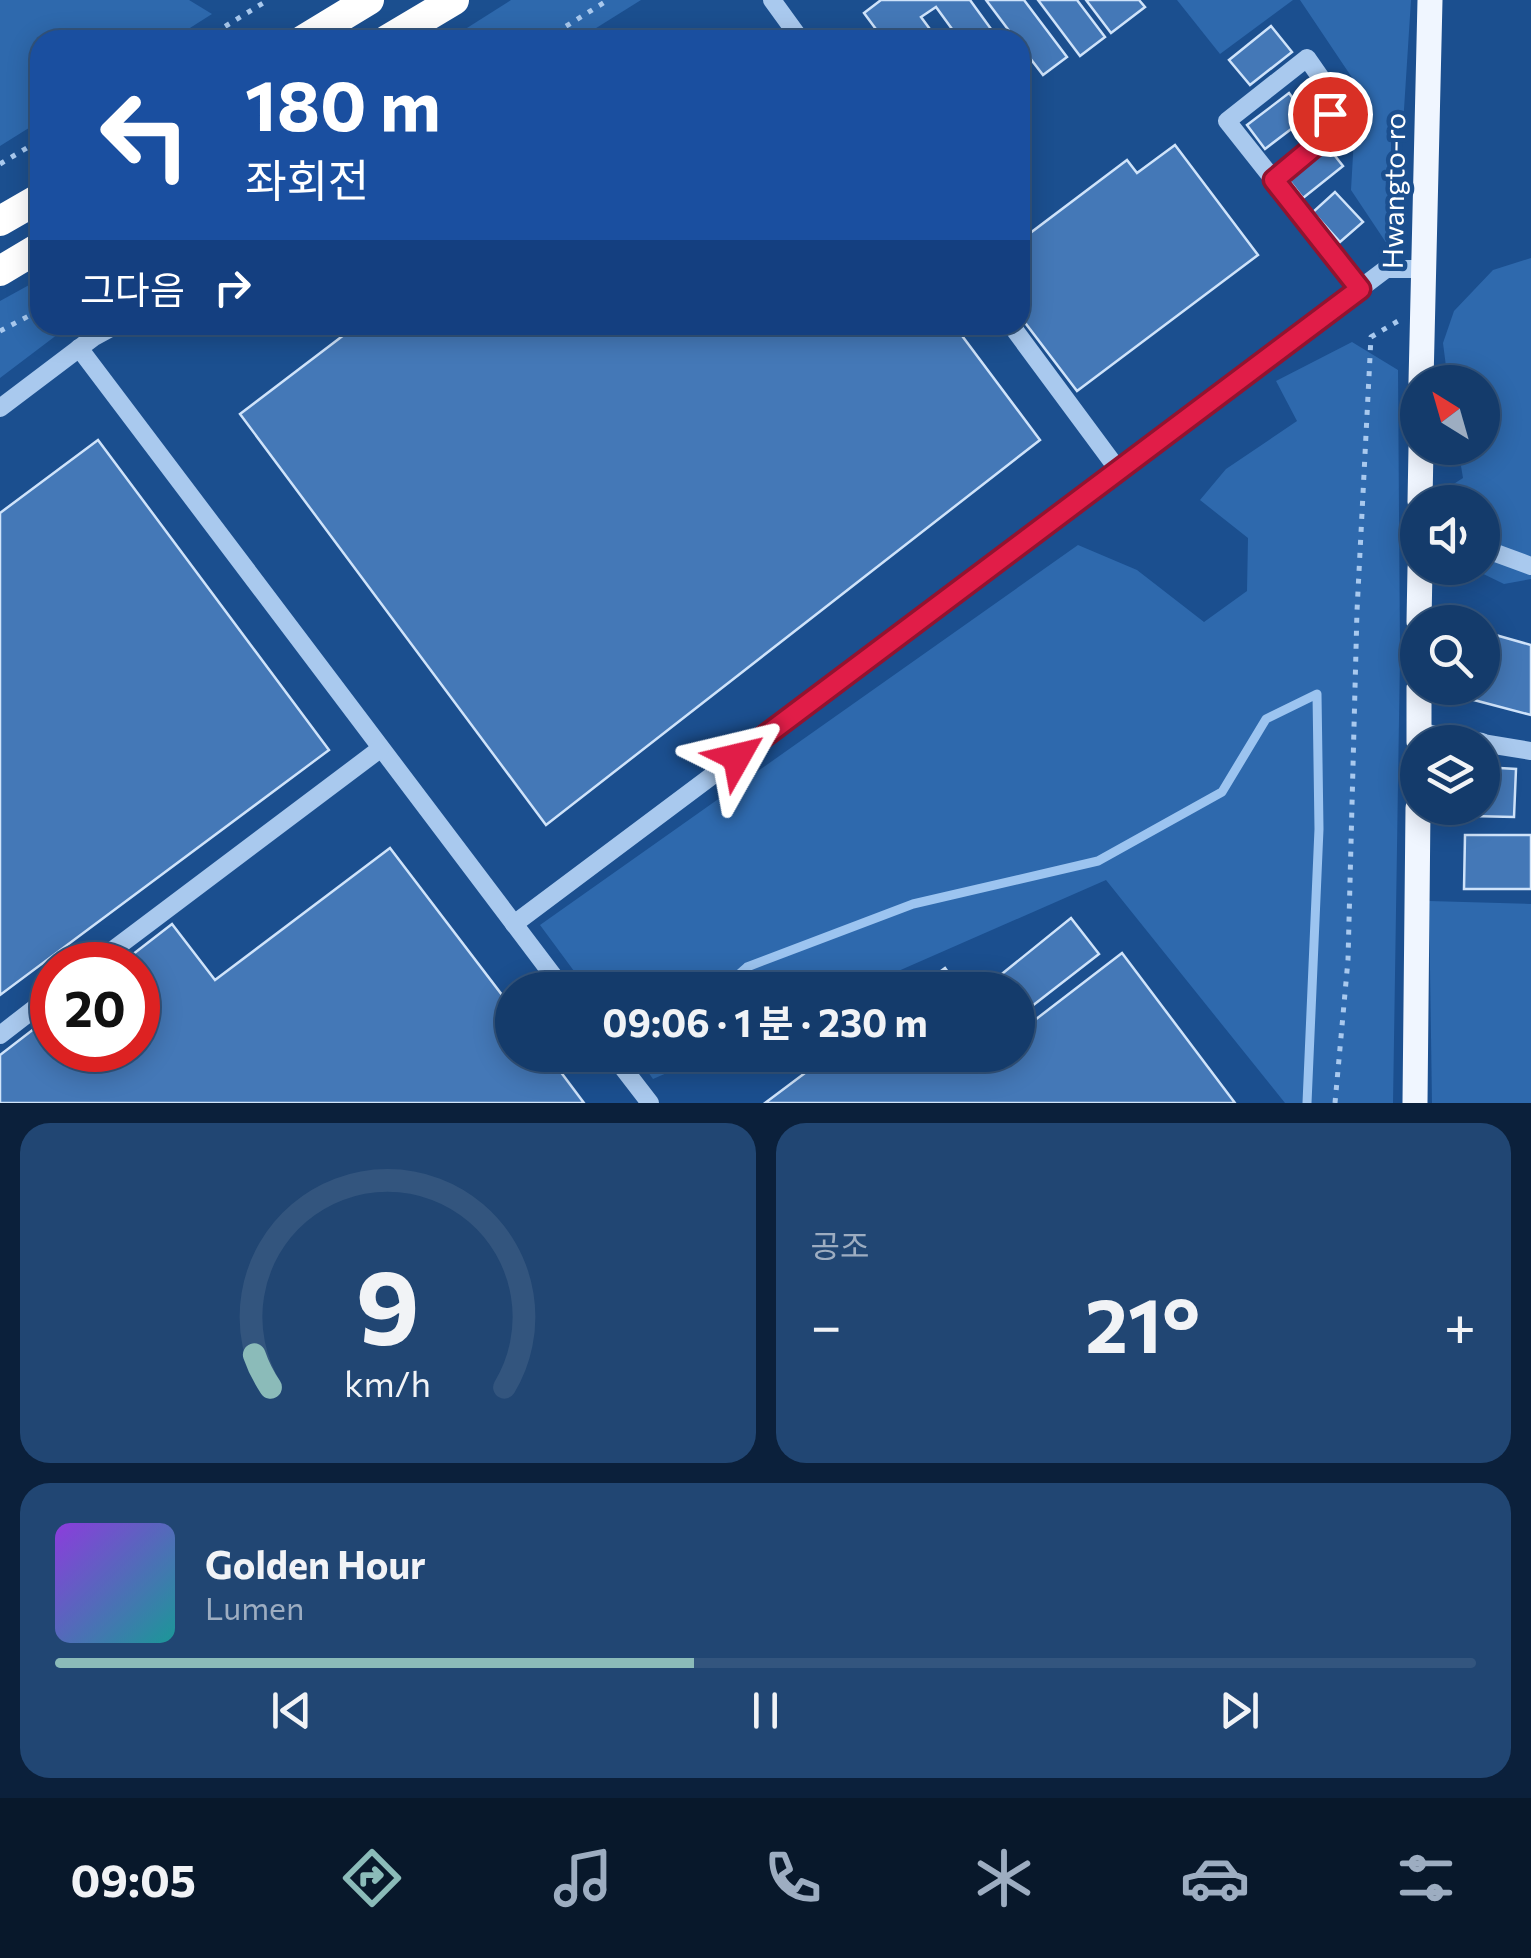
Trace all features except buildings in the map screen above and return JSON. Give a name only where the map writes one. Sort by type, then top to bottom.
[{"type":"highway","points":[[320,30],[369,0]]},
{"type":"highway","points":[[404,30],[454,0]]},
{"type":"highway","points":[[0,221],[30,204]]},
{"type":"highway","points":[[0,270],[30,253]]},
{"type":"main road","name":"Hwangto-ro","points":[[1421,365],[1430,0]]},
{"type":"main road","points":[[1415,1103],[1418,825]]},
{"type":"lane","points":[[772,0],[794,30]]},
{"type":"lane","points":[[1274,180],[1328,135],[1332,94],[1308,58],[1227,121],[1360,289]]},
{"type":"lane","points":[[514,924],[1386,269],[1422,268]]},
{"type":"lane","points":[[0,408],[99,335]]},
{"type":"lane","points":[[1019,335],[1119,471]]},
{"type":"lane","points":[[78,348],[550,972]]},
{"type":"lane","points":[[1500,555],[1531,566]]},
{"type":"lane","points":[[1500,745],[1531,751]]},
{"type":"lane","points":[[123,942],[380,748]]},
{"type":"lane","points":[[0,1035],[30,1012]]},
{"type":"lane","points":[[626,1072],[650,1103]]},
{"type":"path","points":[[219,30],[268,0]]},
{"type":"path","points":[[560,30],[608,0]]},
{"type":"path","points":[[0,164],[30,146]]},
{"type":"path","points":[[1335,1103],[1348,960],[1356,611],[1371,337],[1422,306]]},
{"type":"path","points":[[0,331],[30,315]]},
{"type":"shaded area","points":[[0,0],[189,0],[212,14],[187,30],[30,30],[30,127],[0,146]]},
{"type":"shaded area","points":[[511,0],[641,0],[593,30],[464,30]]},
{"type":"shaded area","points":[[1177,0],[1293,0],[1220,54]]},
{"type":"shaded area","points":[[1300,0],[1411,0],[1391,250],[1351,190],[1357,85]]},
{"type":"shaded area","points":[[1531,258],[1531,579],[1504,584],[1500,582],[1500,485],[1452,485],[1463,478],[1461,465],[1500,465],[1500,365],[1446,365],[1443,343],[1454,311],[1493,270]]},
{"type":"shaded area","points":[[30,284],[30,335],[57,335],[0,378],[0,301]]},
{"type":"shaded area","points":[[1352,342],[1398,370],[1400,655],[1393,1103],[1285,1103],[1106,880],[896,972],[575,972],[540,925],[1078,545],[1137,570],[1204,622],[1247,591],[1248,538],[1200,500],[1226,469],[1297,421],[1276,381]]},
{"type":"shaded area","points":[[1429,901],[1531,904],[1531,1103],[1432,1103]]},
{"type":"shaded area","points":[[648,1072],[669,1072],[653,1079]]},
{"type":"waterway","points":[[741,972],[913,904],[1098,861],[1222,792],[1266,719],[1317,694],[1319,829],[1307,1103]]},
{"type":"route","points":[[737,757],[1360,289],[1274,180],[1328,135],[1330,114]]}]
